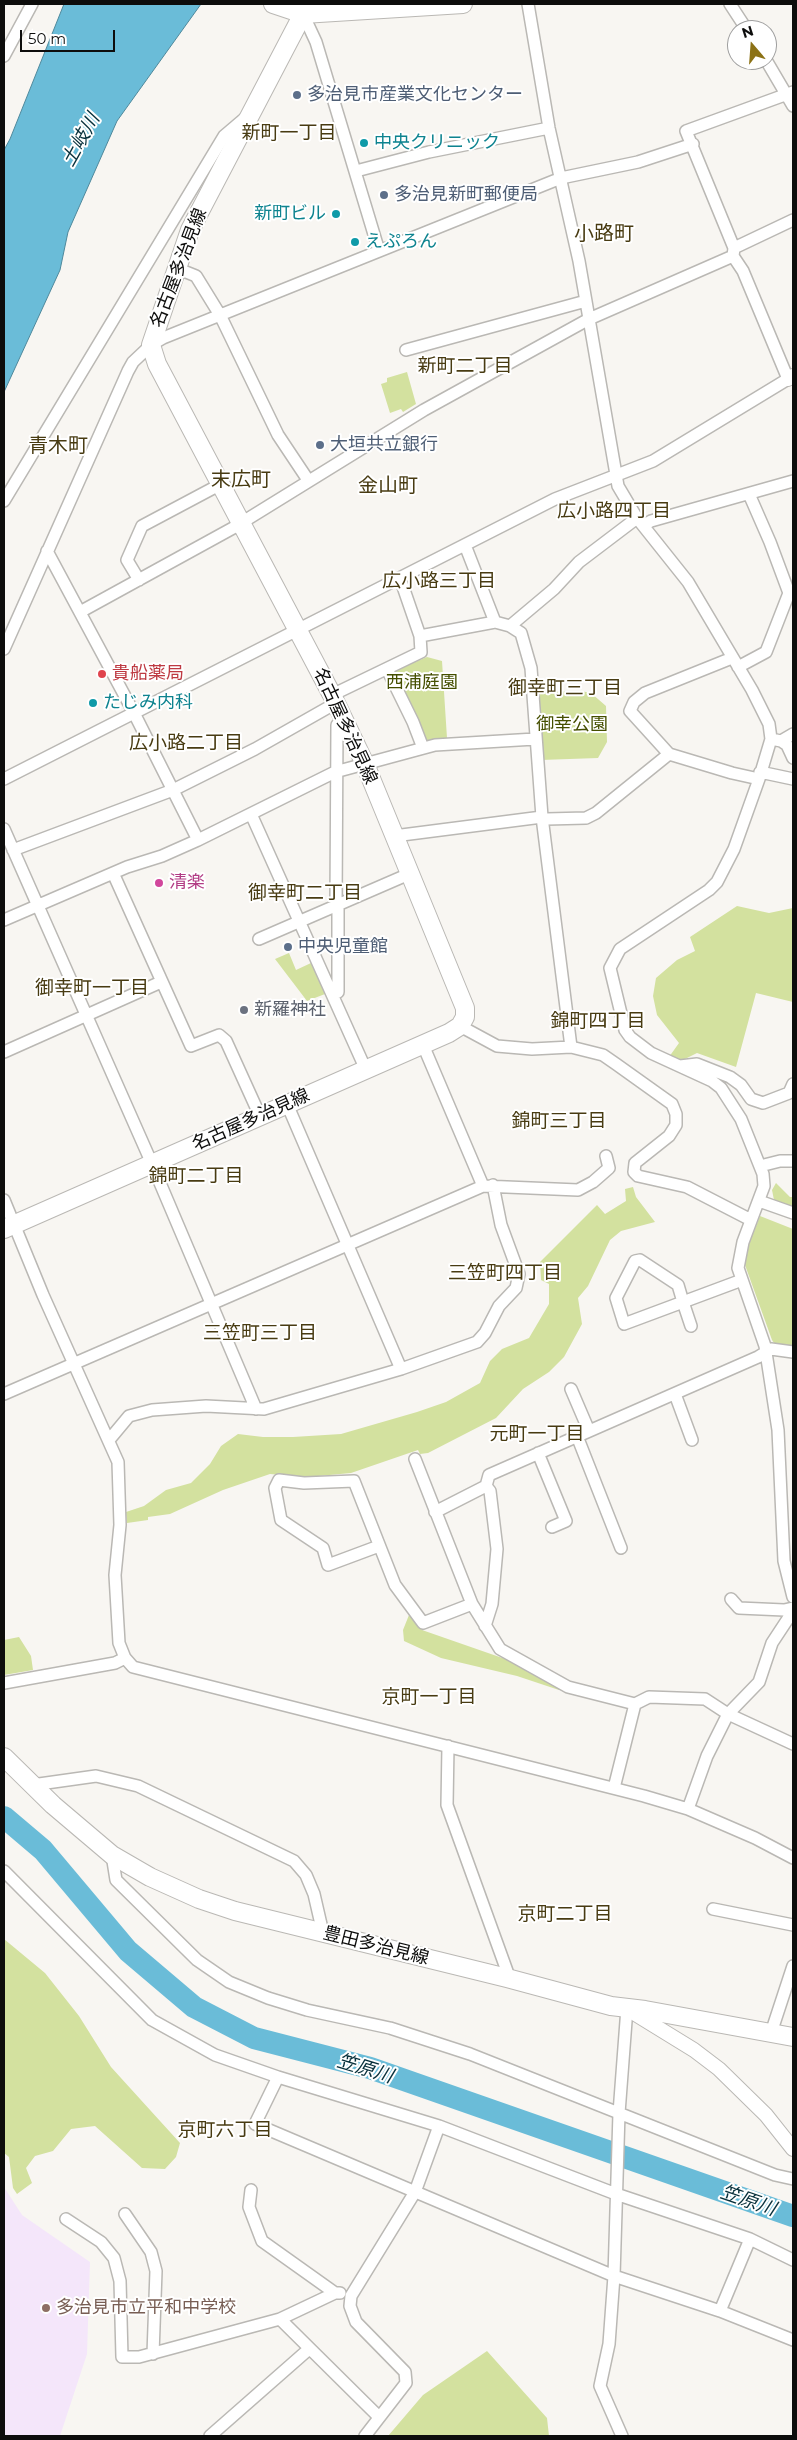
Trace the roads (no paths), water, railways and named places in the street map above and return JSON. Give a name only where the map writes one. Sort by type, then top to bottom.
[{"type":"main road","points":[[279,6],[303,14],[463,4]]},
{"type":"main road","name":"名古屋多治見線","points":[[9,1227],[423,1045],[460,1026],[465,1017],[465,1008],[409,874],[366,764],[241,521],[157,364],[151,345],[176,268],[196,217],[303,14]]},
{"type":"main road","name":"豊田多治見線","points":[[4,1758],[112,1855],[150,1877],[199,1899],[235,1912],[508,1978],[611,2006],[793,2037]]},
{"type":"street","points":[[4,56],[32,4]]},
{"type":"street","points":[[528,4],[549,128],[586,301],[616,476],[621,493],[640,521],[688,582],[735,662],[776,740],[787,745],[793,758]]},
{"type":"street","points":[[730,4],[740,20]]},
{"type":"street","points":[[303,14],[316,42],[379,251]]},
{"type":"street","points":[[773,70],[790,93],[793,106]]},
{"type":"street","points":[[4,779],[555,500],[653,461],[791,378],[734,252],[693,144],[686,131],[790,93]]},
{"type":"street","points":[[4,502],[224,136],[248,116]]},
{"type":"street","points":[[356,171],[430,152],[549,128]]},
{"type":"street","points":[[4,649],[128,371],[133,362],[151,345],[220,315],[561,178],[638,162],[693,144]]},
{"type":"street","points":[[80,612],[241,521],[424,410],[589,319],[734,252],[793,220]]},
{"type":"street","points":[[176,268],[196,276],[220,315],[278,434],[308,480]]},
{"type":"street","points":[[406,350],[586,301]]},
{"type":"street","points":[[510,626],[554,589],[579,562],[640,521],[675,514],[793,481]]},
{"type":"street","points":[[139,580],[128,560],[142,526],[221,484]]},
{"type":"street","points":[[749,494],[789,593],[766,652],[645,693],[634,702],[630,711],[669,754],[732,773],[793,779]]},
{"type":"street","points":[[466,545],[494,622]]},
{"type":"street","points":[[47,551],[134,713],[198,840]]},
{"type":"street","points":[[13,850],[174,790],[255,749],[334,699],[421,652],[420,636],[400,578]]},
{"type":"street","points":[[420,636],[494,622],[510,626],[521,633],[531,668],[542,817],[571,1047]]},
{"type":"street","points":[[387,669],[413,722],[423,748]]},
{"type":"street","points":[[337,724],[338,992]]},
{"type":"street","points":[[793,734],[776,740],[760,776],[734,849],[717,882],[709,890],[620,949],[610,968],[625,1030],[630,1037],[645,1049],[712,1081],[721,1088],[741,1120],[760,1166],[764,1186],[751,1220],[738,1268],[765,1352],[778,1430],[784,1561],[793,1597]]},
{"type":"street","points":[[4,920],[113,873],[198,840],[336,772],[423,748],[535,739]]},
{"type":"street","points":[[394,836],[542,817],[547,819],[586,818],[596,813],[669,754]]},
{"type":"street","points":[[252,814],[366,1070]]},
{"type":"street","points":[[4,829],[151,1163],[256,1409]]},
{"type":"street","points":[[113,873],[191,1046],[219,1035],[226,1041],[260,1116]]},
{"type":"street","points":[[259,939],[299,920],[409,874]]},
{"type":"street","points":[[4,1052],[161,982]]},
{"type":"street","points":[[460,1026],[497,1046],[532,1049],[571,1047],[603,1055],[672,1104],[676,1114],[676,1125],[669,1136],[635,1163],[634,1172],[638,1176],[687,1187],[751,1220]]},
{"type":"street","points":[[109,1440],[129,1416],[152,1410],[206,1406],[264,1409],[401,1369],[477,1342],[485,1332],[499,1306],[516,1288],[519,1274],[488,1185],[423,1045]]},
{"type":"street","points":[[678,1066],[697,1064],[730,1077],[741,1085],[751,1099],[763,1103],[789,1094],[793,1084]]},
{"type":"street","points":[[287,1104],[401,1369]]},
{"type":"street","points":[[4,1394],[488,1185],[578,1190],[593,1182],[608,1168],[606,1156]]},
{"type":"street","points":[[760,1166],[780,1161],[793,1161]]},
{"type":"street","points":[[4,1200],[9,1227],[118,1462],[120,1526],[114,1575],[118,1644],[125,1658],[134,1667],[614,1788],[688,1809],[755,1838],[793,1858]]},
{"type":"street","points":[[759,1201],[793,1213]]},
{"type":"street","points":[[691,1326],[683,1302],[678,1284],[640,1260],[635,1261],[616,1298],[624,1324],[683,1302],[742,1280]]},
{"type":"street","points":[[435,1512],[486,1486],[489,1475],[675,1394],[770,1349],[793,1352]]},
{"type":"street","points":[[570,1388],[589,1430]]},
{"type":"street","points":[[675,1394],[692,1440]]},
{"type":"street","points":[[577,1436],[621,1548]]},
{"type":"street","points":[[538,1453],[566,1521],[552,1527]]},
{"type":"street","points":[[415,1459],[472,1604],[500,1649],[568,1687],[635,1704],[649,1697],[705,1699],[728,1714],[793,1744]]},
{"type":"street","points":[[379,1546],[328,1565],[323,1548],[281,1520],[275,1488],[279,1480],[304,1483],[354,1481],[395,1585],[424,1623],[472,1604]]},
{"type":"street","points":[[485,1626],[492,1604],[497,1549],[490,1491],[486,1486]]},
{"type":"street","points":[[732,1599],[739,1608],[793,1610]]},
{"type":"street","points":[[688,1809],[707,1756],[728,1714],[758,1682],[772,1643],[793,1610]]},
{"type":"street","points":[[4,1683],[116,1663],[125,1658]]},
{"type":"street","points":[[614,1788],[635,1704]]},
{"type":"street","points":[[448,1746],[447,1805],[508,1978]]},
{"type":"street","points":[[32,1785],[96,1776],[138,1786],[288,1858],[301,1867],[306,1875],[314,1894],[323,1933]]},
{"type":"street","points":[[112,1855],[116,1880],[197,1960],[229,1982],[276,2000],[390,2028],[470,2054],[775,2175],[793,2179]]},
{"type":"street","points":[[4,1871],[152,2020],[215,2055],[278,2077],[439,2126],[616,2194],[750,2239],[793,2260]]},
{"type":"street","points":[[713,1909],[793,1925]]},
{"type":"street","points":[[771,2033],[793,1966]]},
{"type":"street","points":[[619,2434],[600,2386],[609,2344],[614,2276],[619,2113],[627,2008],[694,2050],[719,2070],[766,2115],[792,2145]]},
{"type":"street","points":[[278,2077],[255,2124],[614,2276],[720,2311],[793,2340]]},
{"type":"street","points":[[365,2436],[406,2384],[406,2372],[356,2322],[350,2306],[351,2296],[415,2192],[439,2126]]},
{"type":"street","points":[[251,2190],[249,2206],[262,2241],[335,2292],[351,2296]]},
{"type":"street","points":[[125,2214],[151,2252],[156,2271],[153,2354]]},
{"type":"street","points":[[66,2219],[101,2242],[114,2258],[120,2281],[122,2357],[139,2357],[153,2354],[280,2319],[335,2292]]},
{"type":"street","points":[[720,2311],[750,2239]]},
{"type":"street","points":[[280,2319],[379,2417]]},
{"type":"street","points":[[210,2436],[309,2349]]},
{"type":"water","name":"土岐川","points":[[64,4],[201,4],[117,121],[68,232],[60,270],[4,392],[4,150]]},
{"type":"waterway","name":"笠原川","points":[[4,1817],[43,1850],[128,1951],[194,2007],[254,2038],[370,2068],[793,2216]]},
{"type":"place","name":"多治見市産業文化センター","points":[[297,95]]},
{"type":"place","name":"中央クリニック","points":[[364,143]]},
{"type":"place","name":"多治見新町郵便局","points":[[384,195]]},
{"type":"place","name":"新町ビル","points":[[336,214]]},
{"type":"place","name":"えぷろん","points":[[355,242]]},
{"type":"place","name":"大垣共立銀行","points":[[320,445]]},
{"type":"place","name":"貴船薬局","points":[[102,674]]},
{"type":"place","name":"たじみ内科","points":[[93,703]]},
{"type":"place","name":"清楽","points":[[159,883]]},
{"type":"place","name":"中央児童館","points":[[288,947]]},
{"type":"place","name":"新羅神社","points":[[244,1010]]},
{"type":"place","name":"多治見市立平和中学校","points":[[46,2308]]},
{"type":"district","name":"新町一丁目","points":[[289,133]]},
{"type":"district","name":"小路町","points":[[604,234]]},
{"type":"district","name":"新町二丁目","points":[[465,366]]},
{"type":"district","name":"青木町","points":[[58,446]]},
{"type":"district","name":"末広町","points":[[241,480]]},
{"type":"district","name":"金山町","points":[[388,486]]},
{"type":"district","name":"広小路四丁目","points":[[614,511]]},
{"type":"district","name":"広小路三丁目","points":[[439,581]]},
{"type":"district","name":"御幸町三丁目","points":[[565,688]]},
{"type":"district","name":"広小路二丁目","points":[[186,743]]},
{"type":"district","name":"御幸町二丁目","points":[[305,893]]},
{"type":"district","name":"御幸町一丁目","points":[[92,988]]},
{"type":"district","name":"錦町四丁目","points":[[598,1021]]},
{"type":"district","name":"錦町三丁目","points":[[559,1121]]},
{"type":"district","name":"錦町二丁目","points":[[196,1176]]},
{"type":"district","name":"三笠町四丁目","points":[[505,1273]]},
{"type":"district","name":"三笠町三丁目","points":[[260,1333]]},
{"type":"district","name":"元町一丁目","points":[[537,1434]]},
{"type":"district","name":"京町一丁目","points":[[429,1697]]},
{"type":"district","name":"京町二丁目","points":[[565,1914]]},
{"type":"district","name":"京町六丁目","points":[[225,2130]]},
{"type":"park label","name":"西浦庭園","points":[[422,683]]},
{"type":"park label","name":"御幸公園","points":[[572,725]]}]
